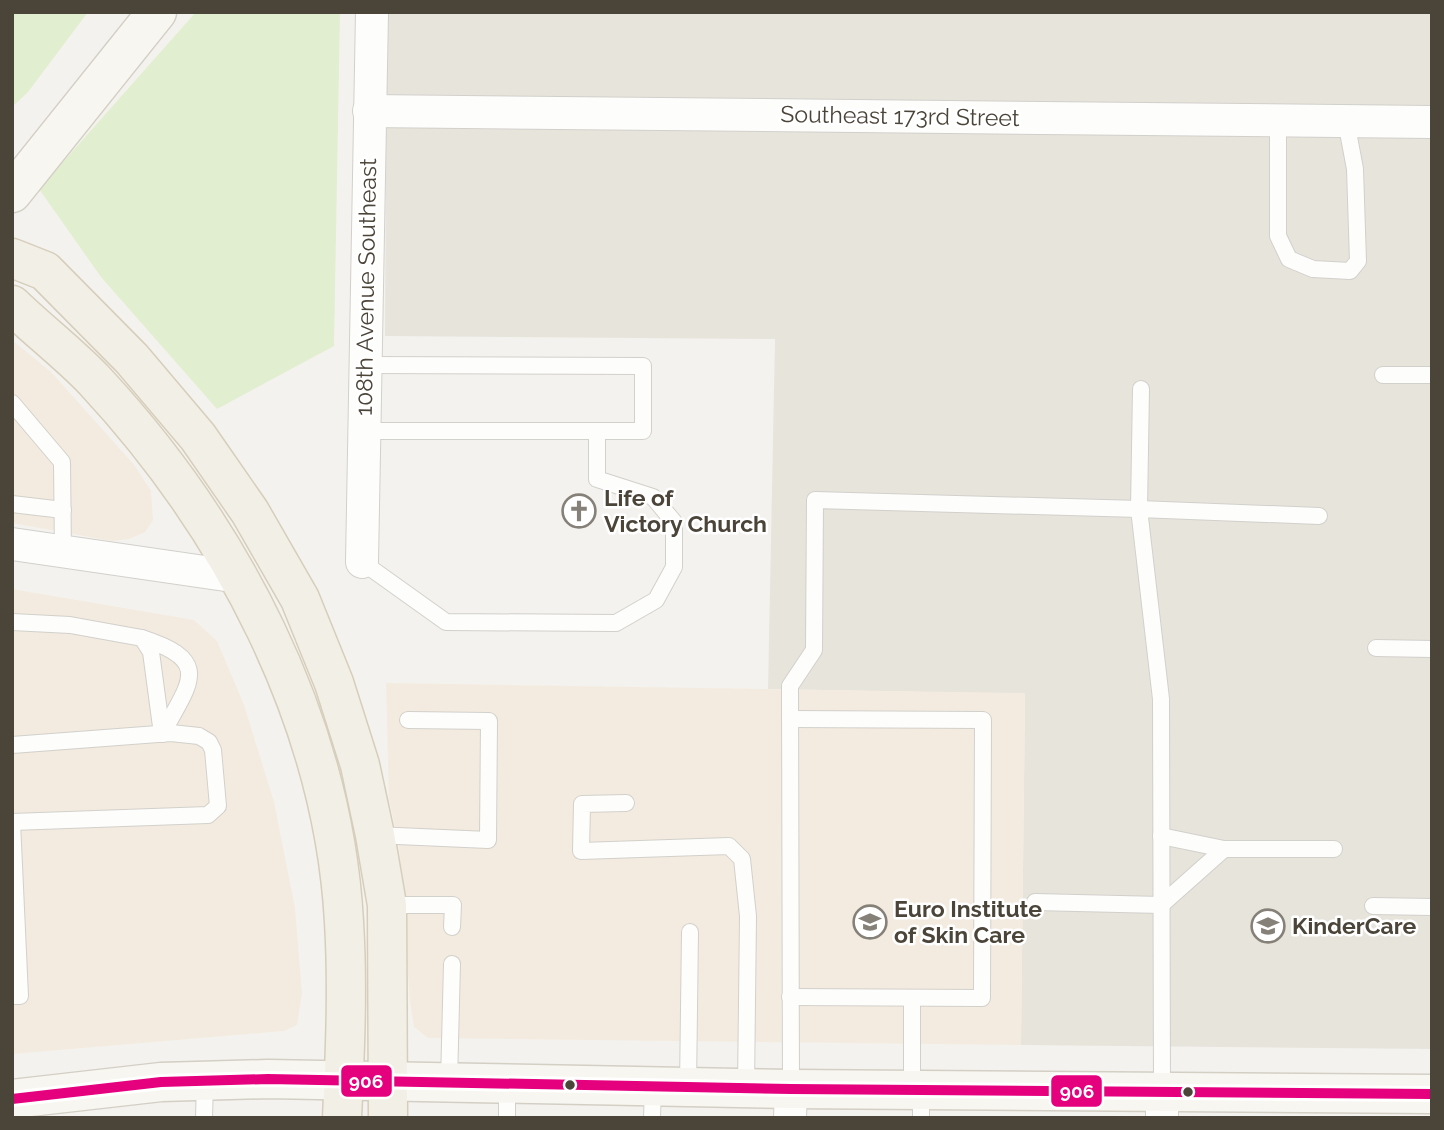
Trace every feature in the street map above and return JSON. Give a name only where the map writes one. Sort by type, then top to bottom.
[{"type":"main road","points":[[12,194],[157,12]]},
{"type":"main road","points":[[12,258],[45,271],[132,359],[198,437],[250,512],[292,582],[334,683],[360,765],[375,835],[387,905],[388,1118]]},
{"type":"main road","points":[[12,305],[93,379],[166,465],[239,577],[269,637],[295,700],[321,783],[335,847],[344,921],[343,1099]]},
{"type":"main road","points":[[15,1105],[161,1082],[205,1099],[343,1099],[389,1080],[449,1082],[507,1100],[664,1097],[746,1088],[790,1104],[918,1099],[1162,1104],[1432,1094]]},
{"type":"street","name":"108th Avenue Southeast","points":[[362,562],[372,12]]},
{"type":"street","name":"Southeast 173rd Street","points":[[369,111],[1432,121]]},
{"type":"street","points":[[12,544],[239,577]]},
{"type":"lane","points":[[1278,120],[1278,236],[1289,259],[1313,269],[1350,271],[1358,261],[1355,169],[1346,121]]},
{"type":"lane","points":[[364,431],[643,431],[643,366],[365,365]]},
{"type":"lane","points":[[1383,375],[1432,376]]},
{"type":"lane","points":[[1141,389],[1139,509],[1161,699],[1162,1104]]},
{"type":"lane","points":[[12,403],[62,462],[63,553]]},
{"type":"lane","points":[[362,562],[446,622],[616,623],[656,600],[674,567],[674,522],[653,497],[597,478],[597,431]]},
{"type":"lane","points":[[790,1104],[790,686],[814,650],[815,500],[1319,516]]},
{"type":"lane","points":[[12,504],[63,510]]},
{"type":"lane","points":[[12,622],[70,625],[142,638],[172,648],[181,655],[190,674],[188,686],[162,734]]},
{"type":"lane","points":[[142,638],[151,652],[162,734]]},
{"type":"lane","points":[[1376,648],[1432,649]]},
{"type":"lane","points":[[790,719],[983,720],[982,998],[790,997]]},
{"type":"lane","points":[[375,835],[488,840],[489,721],[408,720]]},
{"type":"lane","points":[[12,745],[186,734],[209,742],[214,750],[218,806],[208,815],[12,822],[20,996],[12,996]]},
{"type":"lane","points":[[626,803],[582,804],[581,851],[729,846],[742,859],[748,916],[746,1088]]},
{"type":"lane","points":[[1161,836],[1224,849],[1334,849]]},
{"type":"lane","points":[[1035,902],[1161,905],[1224,849]]},
{"type":"lane","points":[[387,905],[453,905],[452,927]]},
{"type":"lane","points":[[1373,906],[1432,907]]},
{"type":"lane","points":[[664,1097],[690,932]]},
{"type":"lane","points":[[449,1082],[452,964]]},
{"type":"lane","points":[[912,998],[918,1099]]},
{"type":"shaded area","points":[[387,12],[1432,12],[1432,1049],[1021,1045],[1025,694],[768,689],[775,339],[385,336]]},
{"type":"shaded area","points":[[12,340],[52,373],[135,466],[151,491],[153,520],[145,532],[129,539],[112,541],[12,523]]},
{"type":"shaded area","points":[[12,589],[194,620],[217,641],[244,705],[274,802],[295,908],[302,993],[297,1025],[284,1031],[12,1054]]},
{"type":"shaded area","points":[[386,683],[1025,693],[1021,1045],[428,1038],[414,1027],[410,1001],[399,846],[389,799]]},
{"type":"green space","points":[[12,12],[88,12],[28,92],[12,107]]},
{"type":"green space","points":[[196,12],[340,12],[334,346],[217,409],[101,277],[39,189]]},
{"type":"transit line","name":"906","points":[[12,1099],[161,1082],[268,1079],[791,1089],[1432,1094]]},
{"type":"place","name":"Life of Victory Church","points":[[579,511]]},
{"type":"place","name":"Euro Institute of Skin Care","points":[[870,922]]},
{"type":"place","name":"KinderCare","points":[[1268,926]]}]
